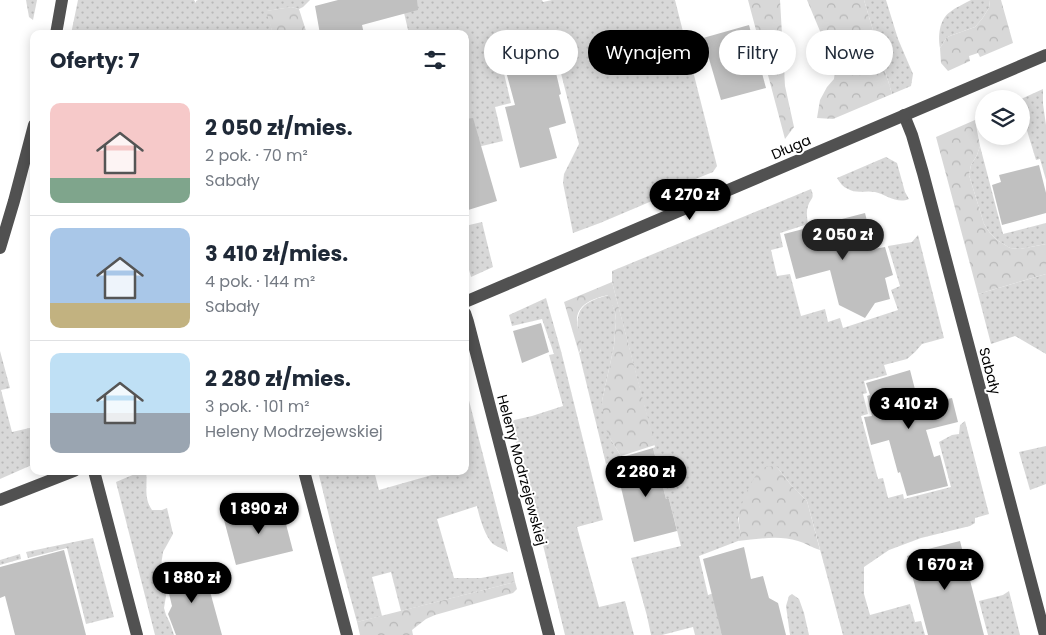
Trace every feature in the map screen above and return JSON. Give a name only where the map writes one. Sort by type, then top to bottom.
[{"type":"street","points":[[57,30],[62,0]]},
{"type":"street","name":"Długa","points":[[469,300],[1046,54]]},
{"type":"street","name":"Sabały","points":[[904,115],[923,173],[1045,635]]},
{"type":"street","points":[[0,248],[30,140]]},
{"type":"street","name":"Heleny Modrzejewskiej","points":[[469,326],[550,635]]},
{"type":"street","points":[[0,500],[64,475]]},
{"type":"street","points":[[95,475],[137,635]]},
{"type":"street","points":[[305,475],[347,635]]},
{"type":"green space","points":[[26,0],[37,0],[33,20],[29,17]]},
{"type":"green space","points":[[78,0],[194,0],[196,3],[198,0],[310,0],[299,9],[291,7],[267,11],[272,30],[72,30]]},
{"type":"green space","points":[[401,0],[542,0],[543,2],[552,0],[675,0],[683,30],[588,30],[588,75],[694,75],[717,166],[713,172],[659,198],[573,233],[563,183],[564,174],[579,144],[561,75],[578,75],[578,30],[484,30],[484,75],[504,75],[511,103],[495,107],[503,141],[469,149],[469,30],[408,30]]},
{"type":"green space","points":[[748,0],[780,0],[782,30],[756,30]]},
{"type":"green space","points":[[807,0],[864,0],[873,30],[820,30]]},
{"type":"green space","points":[[864,0],[886,0],[898,39],[913,74],[911,86],[892,94],[886,75],[893,75],[893,30],[873,30]]},
{"type":"green space","points":[[971,0],[990,0],[989,8],[975,27],[947,37],[940,48],[939,33],[946,15]]},
{"type":"green space","points":[[990,0],[1001,0],[1013,43],[980,57],[978,53],[969,56],[970,61],[948,71],[941,63],[940,48],[947,37],[975,27],[989,8]]},
{"type":"green space","points":[[291,7],[299,9],[306,30],[272,30],[266,11]]},
{"type":"green space","points":[[768,75],[784,75],[794,127],[785,139]]},
{"type":"green space","points":[[834,75],[886,75],[892,94],[833,119],[817,118],[820,100],[834,79]]},
{"type":"green space","points":[[1043,89],[1046,125],[1046,180],[1040,159],[1036,160],[1030,140],[1030,95]]},
{"type":"green space","points":[[975,120],[975,145],[980,146],[971,165],[969,175],[984,224],[997,240],[1010,248],[1020,249],[1046,244],[1046,274],[978,294],[936,137]]},
{"type":"green space","points":[[980,146],[1003,234],[1046,223],[1046,244],[1020,249],[1010,248],[990,233],[984,224],[969,175],[971,165]]},
{"type":"green space","points":[[886,157],[897,163],[905,192],[909,199],[900,200],[875,192],[851,190],[843,186],[837,178]]},
{"type":"green space","points":[[811,189],[813,196],[807,208],[808,224],[780,233],[783,247],[771,250],[777,276],[790,274],[801,316],[825,309],[828,322],[840,318],[843,328],[898,310],[891,290],[900,286],[888,246],[912,242],[918,235],[944,338],[922,344],[907,359],[884,365],[887,375],[864,381],[867,393],[863,394],[868,414],[861,416],[878,479],[883,478],[888,498],[903,494],[904,499],[951,487],[939,442],[952,435],[959,434],[960,425],[965,421],[989,514],[975,518],[975,523],[970,526],[921,538],[889,550],[864,567],[864,594],[870,615],[910,604],[915,622],[921,621],[925,635],[843,635],[807,501],[777,467],[738,518],[741,537],[738,541],[699,556],[708,595],[714,593],[724,635],[695,635],[693,627],[662,635],[651,635],[631,558],[681,546],[669,499],[666,499],[653,448],[655,447],[612,282],[612,271]]},
{"type":"green space","points":[[482,222],[493,267],[471,277],[469,270],[469,225]]},
{"type":"green space","points":[[1046,274],[1046,354],[1015,336],[991,344],[978,294]]},
{"type":"green space","points":[[612,282],[655,445],[621,456],[605,427],[602,401],[614,346],[615,312],[608,295],[592,300],[583,306],[577,321],[581,344],[579,353],[564,302]]},
{"type":"green space","points":[[609,295],[616,321],[614,346],[602,401],[611,440],[621,456],[606,464],[579,353],[581,351],[578,321],[582,308],[588,303]]},
{"type":"green space","points":[[546,298],[603,520],[577,527],[599,607],[625,601],[634,635],[565,635],[533,504],[510,421],[563,406],[549,355],[554,354],[542,319],[512,326],[509,315]]},
{"type":"green space","points":[[0,351],[10,388],[1,390],[12,432],[30,428],[30,466],[0,479]]},
{"type":"green space","points":[[469,401],[508,552],[495,545],[487,537],[477,506],[437,519],[454,578],[481,578],[513,572],[515,582],[401,611],[391,572],[372,577],[382,616],[357,622],[319,475],[375,475],[379,490],[432,475],[469,475]]},
{"type":"green space","points":[[1046,446],[1046,484],[1030,490],[1019,452]]},
{"type":"green space","points":[[769,466],[777,467],[807,501],[820,550],[801,542],[783,538],[738,541],[741,507],[746,494],[752,481],[760,471]]},
{"type":"green space","points":[[133,475],[146,475],[147,496],[152,510],[167,508],[173,534],[163,552],[160,572],[166,596],[164,608],[174,635],[155,635],[116,482]]},
{"type":"green space","points":[[93,538],[114,617],[86,624],[67,548],[28,558],[26,552]]},
{"type":"green space","points":[[20,554],[21,559],[0,565],[0,560]]},
{"type":"green space","points":[[515,582],[517,589],[513,593],[435,615],[426,619],[412,630],[413,635],[360,635],[357,622]]},
{"type":"green space","points":[[1009,591],[1020,635],[988,635],[979,601],[1003,595]]},
{"type":"green space","points":[[792,594],[799,599],[809,635],[790,635],[786,606],[789,596]]},
{"type":"building","points":[[338,0],[417,0],[418,10],[362,25],[363,30],[319,30],[315,6]]},
{"type":"building","points":[[749,25],[750,30],[731,30]]},
{"type":"building","points":[[719,33],[719,75],[762,75],[766,88],[721,100],[709,59],[709,36]]},
{"type":"building","points":[[507,75],[557,75],[566,123],[549,128],[557,158],[520,168],[505,107],[515,105]]},
{"type":"building","points":[[469,118],[473,118],[497,201],[469,210]]},
{"type":"building","points":[[1039,165],[1046,193],[1046,213],[1002,225],[992,185],[1001,182],[999,175]]},
{"type":"building","points":[[865,213],[874,249],[885,247],[893,275],[885,278],[890,299],[875,303],[865,318],[839,305],[830,270],[796,279],[784,234]]},
{"type":"building","points":[[541,323],[549,352],[522,363],[513,331]]},
{"type":"building","points":[[910,370],[919,405],[952,398],[958,422],[926,430],[934,457],[940,455],[948,486],[907,496],[900,472],[898,473],[889,440],[871,445],[864,417],[872,416],[867,396],[870,395],[866,383]]},
{"type":"building","points":[[653,448],[666,499],[669,499],[677,531],[634,542],[618,475],[630,471],[626,456]]},
{"type":"building","points":[[281,505],[293,551],[236,565],[224,520]]},
{"type":"building","points":[[960,541],[984,635],[928,635],[907,556]]},
{"type":"building","points":[[744,547],[751,579],[763,576],[769,598],[778,603],[786,635],[722,635],[703,559]]},
{"type":"building","points":[[64,550],[86,635],[15,635],[5,596],[0,598],[0,567]]},
{"type":"building","points":[[203,566],[222,635],[176,635],[168,614],[172,606],[165,577]]}]
